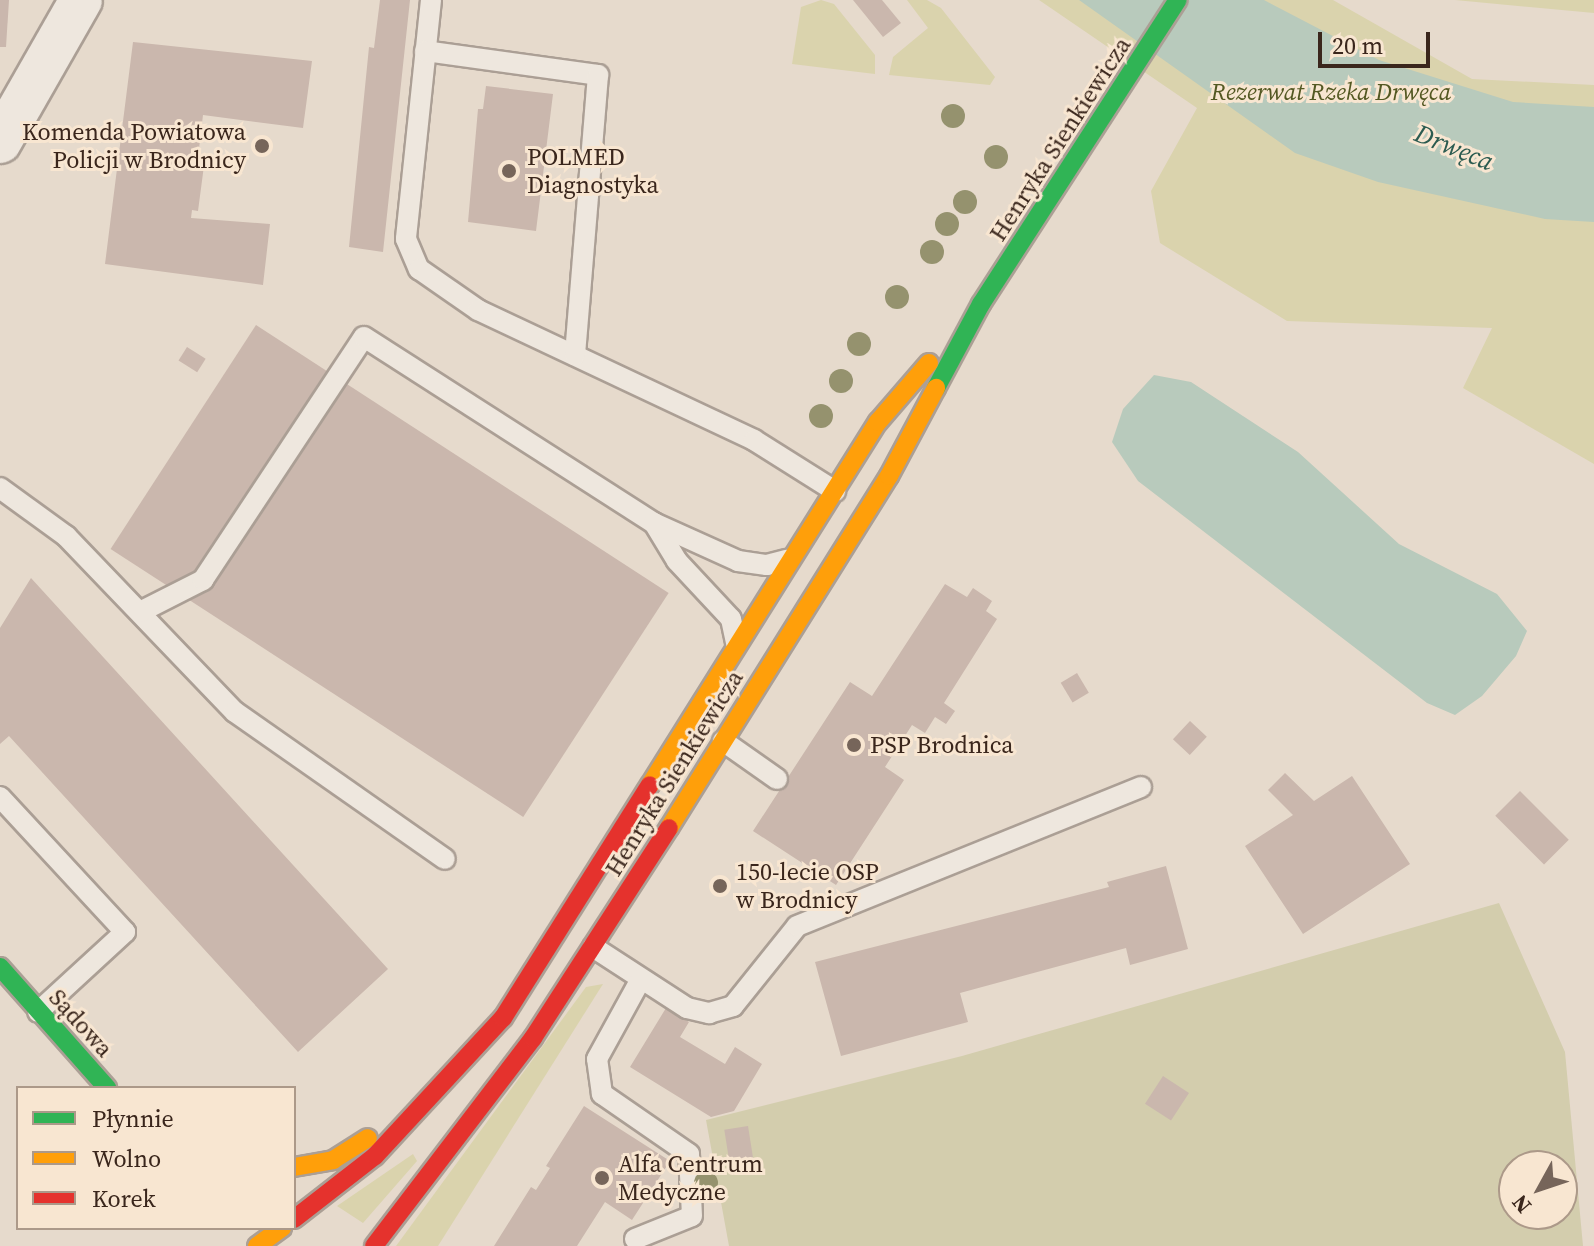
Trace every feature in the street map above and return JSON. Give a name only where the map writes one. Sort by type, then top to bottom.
[{"type":"main road","name":"Henryka Sienkiewicza","points":[[374,1246],[533,1038],[593,947],[889,476],[981,304],[1178,0]]},
{"type":"main road","name":"Henryka Sienkiewicza","points":[[296,1217],[375,1156],[503,1018],[878,422],[981,304]]},
{"type":"main road","points":[[691,721],[723,741]]},
{"type":"main road","points":[[561,926],[593,947]]},
{"type":"main road","name":"Sądowa","points":[[0,967],[105,1086]]},
{"type":"main road","name":"Sądowa","points":[[0,974],[19,991]]},
{"type":"main road","name":"Henryka Sienkiewicza","points":[[296,1167],[333,1160],[427,1099]]},
{"type":"main road","points":[[257,1246],[279,1230]]},
{"type":"street","points":[[2,134],[81,0]]},
{"type":"lane","points":[[431,0],[406,239],[419,269],[478,310],[754,440],[835,491]]},
{"type":"lane","points":[[425,51],[598,75],[575,355]]},
{"type":"lane","points":[[140,612],[203,580],[364,337],[654,523],[738,561],[767,565],[794,557]]},
{"type":"lane","points":[[0,488],[57,527],[235,712],[445,859]]},
{"type":"lane","points":[[654,523],[677,561],[731,619],[737,648]]},
{"type":"lane","points":[[723,741],[777,779]]},
{"type":"lane","points":[[593,947],[687,1008],[709,1013],[733,1006],[797,926],[1141,787]]},
{"type":"lane","points":[[0,797],[125,932],[38,1012]]},
{"type":"lane","points":[[635,1239],[692,1216],[689,1154],[602,1094],[597,1059],[641,979]]},
{"type":"green space","points":[[821,0],[834,4],[875,55],[875,74],[792,64],[801,7]]},
{"type":"green space","points":[[907,0],[927,0],[941,8],[995,77],[990,85],[889,75],[893,57],[928,28]]},
{"type":"green space","points":[[1039,0],[1333,0],[1472,79],[1594,85],[1594,464],[1463,388],[1492,328],[1287,321],[1160,243],[1151,191],[1197,108]]},
{"type":"green space","points":[[1455,0],[1594,0],[1594,13]]},
{"type":"green space","points":[[603,984],[438,1246],[396,1246],[586,987]]},
{"type":"green space","points":[[413,1154],[417,1161],[363,1223],[337,1206]]},
{"type":"shaded area","points":[[1499,903],[1565,1052],[1574,1150],[1498,1150],[1498,1230],[1578,1230],[1578,1192],[1583,1246],[729,1246],[706,1120],[962,1056]]},
{"type":"water","name":"Rezerwat Rzeka Drwęca","points":[[1079,0],[1264,0],[1379,60],[1513,102],[1594,107],[1594,222],[1545,219],[1378,182],[1295,153]]},
{"type":"water","points":[[1154,375],[1191,382],[1298,452],[1399,544],[1497,594],[1527,631],[1516,656],[1482,696],[1455,715],[1427,703],[1138,481],[1112,442],[1123,409]]},
{"type":"building","points":[[0,0],[9,0],[6,47],[0,47]]},
{"type":"building","points":[[380,0],[410,0],[383,252],[349,247],[369,47],[374,48]]},
{"type":"building","points":[[853,0],[882,0],[901,23],[883,37]]},
{"type":"building","points":[[133,42],[312,61],[303,128],[203,115],[198,157],[205,158],[198,211],[192,210],[191,218],[270,224],[263,285],[105,264]]},
{"type":"building","name":"POLMED Diagnostyka","points":[[486,86],[553,94],[536,231],[468,222],[478,109],[483,109]]},
{"type":"building","points":[[256,325],[669,593],[523,817],[111,549]]},
{"type":"building","points":[[187,347],[206,359],[197,372],[179,361]]},
{"type":"building","points":[[31,578],[388,969],[298,1052],[9,736],[0,744],[0,628]]},
{"type":"building","name":"PSP Brodnica","points":[[945,584],[967,597],[973,588],[992,601],[986,611],[997,619],[944,703],[955,711],[946,724],[935,717],[925,733],[912,725],[885,767],[904,780],[836,885],[753,831],[850,682],[872,696]]},
{"type":"building","points":[[1077,673],[1089,693],[1073,703],[1061,683]]},
{"type":"building","points":[[1190,721],[1207,737],[1190,755],[1173,739]]},
{"type":"building","points":[[1285,773],[1314,801],[1352,776],[1410,864],[1303,934],[1245,846],[1293,815],[1268,790]]},
{"type":"building","points":[[1520,791],[1569,840],[1544,865],[1495,816]]},
{"type":"building","points":[[1166,866],[1188,949],[1130,965],[1126,948],[960,993],[968,1022],[841,1056],[815,962],[1109,887],[1107,882]]},
{"type":"building","points":[[666,1008],[689,1022],[680,1037],[725,1064],[735,1047],[762,1064],[734,1111],[711,1117],[630,1067]]},
{"type":"building","points":[[1163,1076],[1189,1093],[1171,1121],[1145,1104]]},
{"type":"building","name":"Alfa Centrum Medyczne","points":[[584,1106],[670,1161],[632,1220],[605,1202],[577,1246],[494,1246],[531,1187],[536,1190],[550,1168],[546,1166]]},
{"type":"building","points":[[748,1126],[754,1165],[730,1168],[724,1130]]},
{"type":"traffic: fast","points":[[936,388],[981,304],[1178,0]]},
{"type":"traffic: fast","points":[[0,967],[105,1086]]},
{"type":"traffic: slow","points":[[650,785],[878,422],[929,363]]},
{"type":"traffic: slow","points":[[669,828],[889,476],[936,388]]},
{"type":"traffic: slow","points":[[296,1167],[333,1160],[368,1138]]},
{"type":"traffic: slow","points":[[257,1246],[279,1230]]},
{"type":"traffic: jam","points":[[296,1217],[375,1156],[503,1018],[650,785]]},
{"type":"traffic: jam","points":[[374,1246],[533,1038],[669,828]]},
{"type":"place","name":"Komenda Powiatowa Policji w Brodnicy","points":[[262,146]]},
{"type":"place","name":"POLMED Diagnostyka","points":[[509,171]]},
{"type":"place","name":"PSP Brodnica","points":[[854,745]]},
{"type":"place","name":"150-lecie OSP w Brodnicy","points":[[720,886]]},
{"type":"place","name":"Alfa Centrum Medyczne","points":[[602,1178]]},
{"type":"water label","name":"Drwęca","points":[[1454,148]]}]
